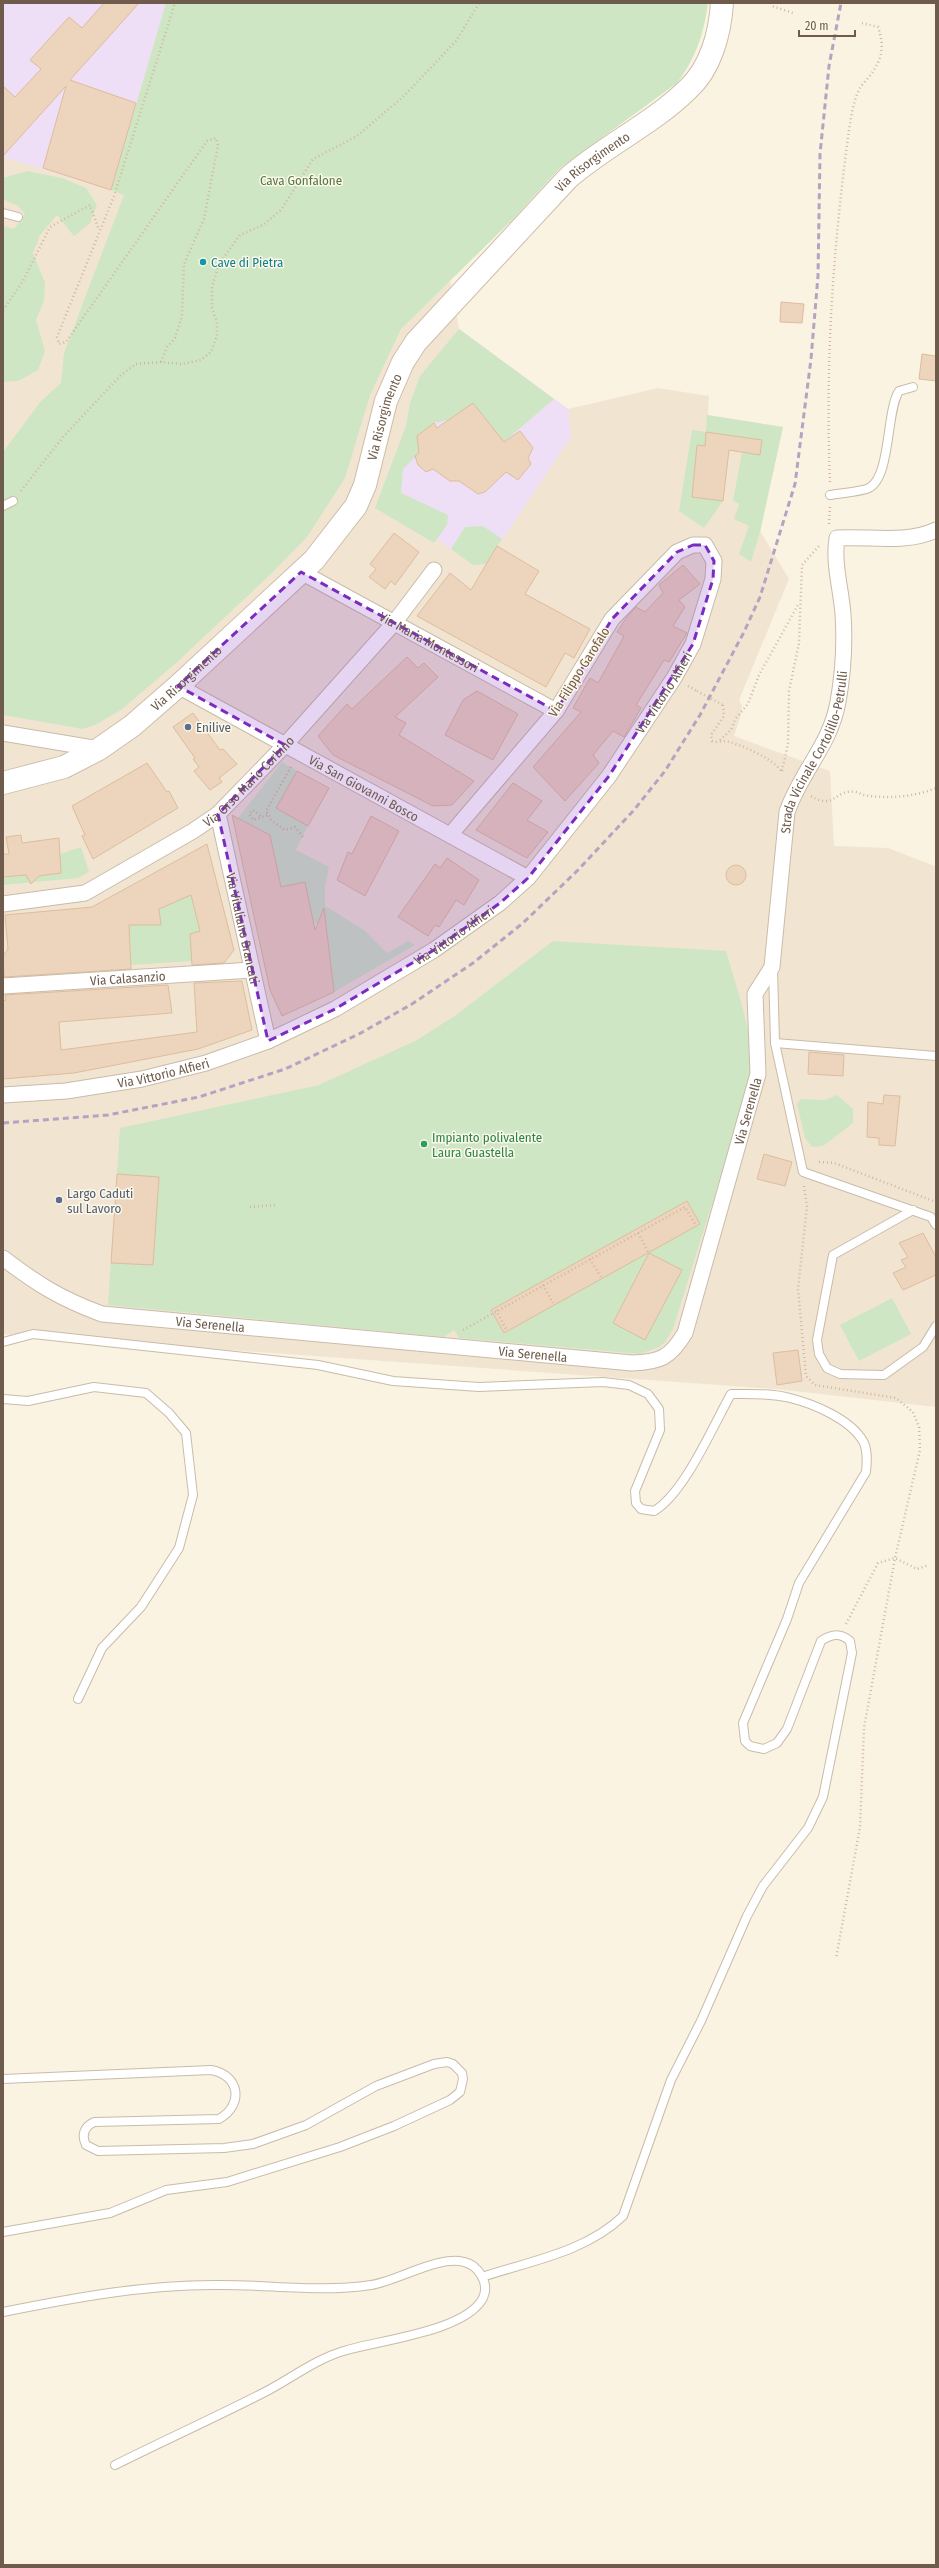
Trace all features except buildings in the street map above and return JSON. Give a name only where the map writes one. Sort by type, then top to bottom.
[{"type":"main road","name":"Via Risorgimento","points":[[3,783],[64,767],[99,749],[132,726],[178,686],[314,560],[356,506],[365,485],[393,380],[416,342],[568,178],[592,156],[669,105],[689,89],[701,73],[710,56],[716,36],[722,3]]},
{"type":"street","points":[[837,538],[902,538],[926,535],[936,530]]},
{"type":"street","name":"Strada Vicinale Cortolillo-Petrulli","points":[[772,967],[787,812],[795,790],[826,742],[838,702],[844,646],[843,614],[835,553],[837,538]]},
{"type":"street","name":"Via Filippo Garofalo","points":[[450,835],[556,711],[612,619],[677,552],[693,545],[705,545]]},
{"type":"street","name":"Via Vittorio Alfieri","points":[[3,1095],[66,1091],[142,1079],[206,1064],[268,1042],[335,1009],[434,950],[500,903],[528,878],[609,776],[664,694],[693,644],[713,579],[714,561],[705,545]]},
{"type":"street","name":"Via Orso Mario Corbino","points":[[3,904],[85,892],[193,831],[218,814],[285,745],[394,623],[434,570]]},
{"type":"street","name":"Via Maria Montessori","points":[[301,572],[556,711]]},
{"type":"street","name":"Via San Giovanni Bosco","points":[[178,686],[528,878]]},
{"type":"street","points":[[3,733],[99,749]]},
{"type":"street","name":"Via Vitaliano Brancati","points":[[218,814],[268,1042]]},
{"type":"street","name":"Via Serenella","points":[[3,1258],[20,1272],[65,1300],[102,1314],[632,1363],[650,1362],[666,1357],[677,1347],[685,1334],[758,1074],[755,994],[772,967]]},
{"type":"street","name":"Via Calasanzio","points":[[3,986],[252,970]]},
{"type":"lane","points":[[3,213],[18,217]]},
{"type":"lane","points":[[830,495],[869,488],[878,480],[884,469],[887,436],[892,423],[896,396],[899,391],[913,387]]},
{"type":"lane","points":[[3,506],[13,501]]},
{"type":"lane","points":[[772,967],[775,1043],[801,1161],[802,1172],[931,1217],[936,1225]]},
{"type":"lane","points":[[775,1043],[936,1056]]},
{"type":"lane","points":[[913,1210],[833,1255],[817,1340],[819,1354],[827,1368],[840,1374],[884,1375],[923,1347],[936,1326]]},
{"type":"lane","points":[[3,1269],[20,1272]]},
{"type":"lane","points":[[3,1342],[33,1334],[318,1365],[393,1381],[479,1387],[603,1382],[629,1385],[648,1394],[659,1409],[660,1430],[635,1491],[636,1502],[641,1509],[654,1512],[666,1504],[683,1481],[731,1394],[763,1394],[790,1398],[817,1408],[849,1425],[864,1442],[867,1458],[866,1472],[799,1583],[787,1619],[743,1723],[745,1741],[750,1746],[757,1749],[770,1747],[783,1736],[817,1649],[827,1637],[840,1635],[850,1641],[852,1653],[823,1797],[808,1828],[763,1886],[747,1916],[701,2021],[671,2080],[623,2216],[610,2229],[587,2243],[482,2277]]},
{"type":"lane","points":[[3,1399],[28,1401],[94,1387],[146,1393],[186,1432],[193,1495],[180,1548],[141,1607],[102,1648],[78,1699]]},
{"type":"lane","points":[[3,2079],[211,2070],[225,2075],[234,2087],[235,2102],[231,2109],[218,2119],[94,2122],[86,2128],[83,2137],[86,2145],[98,2151],[224,2148],[253,2144],[306,2125],[376,2086],[434,2064],[447,2062],[453,2064],[462,2073],[463,2079],[460,2092],[450,2100],[394,2126],[340,2147],[227,2182],[166,2190],[103,2215],[3,2232]]},
{"type":"lane","points":[[3,2312],[84,2296],[160,2287],[213,2285],[349,2288],[392,2282],[443,2262],[456,2260],[476,2268],[482,2277],[484,2286],[483,2297],[476,2306],[440,2327],[345,2350],[325,2358],[266,2392],[115,2465]]},
{"type":"path","points":[[161,362],[167,347],[174,338],[182,316],[184,264],[204,219],[218,145],[216,138],[207,141],[66,342],[59,344],[57,337],[114,196],[175,3]]},
{"type":"path","points":[[13,501],[63,437],[121,374],[136,364],[161,362],[182,364],[201,360],[211,352],[217,336],[217,322],[212,308],[212,287],[218,264],[240,235],[263,225],[281,210],[314,159],[357,136],[404,96],[456,41],[479,3]]},
{"type":"path","points":[[771,3],[772,6],[793,13]]},
{"type":"path","points":[[782,771],[788,744],[789,691],[799,643],[799,602],[802,565],[822,543],[837,538],[829,528],[830,495],[828,366],[832,283],[850,121],[858,91],[872,73],[881,55],[884,43],[878,27],[862,23]]},
{"type":"path","points":[[3,310],[23,281],[50,227],[90,205],[99,231]]},
{"type":"path","points":[[720,740],[731,730],[736,718],[748,704],[762,670],[799,602]]},
{"type":"path","points":[[697,691],[724,705],[724,716],[711,735],[712,741],[720,740],[766,756],[782,771],[795,790],[807,793],[820,801],[828,802],[836,799],[843,792],[856,792],[864,795],[890,797],[921,794],[936,788]]},
{"type":"path","points":[[291,767],[266,811],[272,821],[285,830],[295,827],[303,837]]},
{"type":"path","points":[[260,816],[268,815]]},
{"type":"path","points":[[801,1161],[834,1163],[936,1202]]},
{"type":"path","points":[[802,1172],[806,1206],[798,1290],[806,1376],[815,1385],[896,1398],[913,1412],[919,1427],[920,1450],[894,1558],[864,1728],[860,1827],[836,1959]]},
{"type":"path","points":[[250,1206],[277,1205]]},
{"type":"path","points":[[459,1332],[590,1258],[685,1207],[695,1224]]},
{"type":"path","points":[[638,1233],[648,1252]]},
{"type":"path","points":[[590,1258],[601,1277]]},
{"type":"path","points":[[543,1284],[553,1303]]},
{"type":"path","points":[[496,1310],[506,1329]]},
{"type":"path","points":[[840,1635],[878,1563],[894,1558],[917,1569],[929,1565]]},
{"type":"highlighted area","points":[[693,545],[705,545],[714,561],[713,579],[693,644],[609,776],[528,878],[500,903],[434,950],[335,1009],[268,1041],[218,814],[285,745],[178,686],[301,572],[556,711],[612,619],[677,552]]},
{"type":"shaded area","points":[[3,3],[401,3],[459,329],[568,409],[658,388],[709,396],[708,415],[783,427],[760,531],[789,579],[739,700],[742,706],[741,715],[734,736],[830,771],[834,846],[888,848],[935,866],[936,869],[936,1407],[776,1389],[3,1334]]},
{"type":"shaded area","points":[[3,3],[166,3],[111,190],[3,157]]},
{"type":"shaded area","points":[[459,329],[568,409],[571,437],[486,564],[473,565],[437,539],[434,543],[375,508],[406,426],[410,403],[420,376]]},
{"type":"green space","name":"Cava Gonfalone","points":[[166,3],[708,3],[704,25],[698,45],[684,74],[677,83],[559,169],[514,218],[401,329],[370,395],[345,478],[307,537],[274,571],[176,663],[121,710],[97,724],[83,729],[3,715],[3,452],[41,401],[61,383],[64,353],[124,195],[111,190]]},
{"type":"green space","points":[[27,171],[62,178],[86,188],[97,205],[90,223],[74,236],[57,215],[40,235],[33,253],[45,283],[44,300],[36,320],[45,351],[38,370],[18,381],[3,382],[3,226],[14,229],[25,214],[18,206],[3,199],[3,178]]},
{"type":"green space","points":[[459,329],[554,399],[504,442],[473,403],[448,420],[434,423],[417,436],[419,453],[403,469],[401,493],[448,515],[447,525],[434,543],[375,508],[406,426],[410,403],[420,376]]},
{"type":"green space","points":[[707,415],[783,427],[760,532],[751,562],[739,554],[749,526],[734,519],[739,504],[733,501],[742,452],[697,446],[692,497],[723,501],[704,528],[679,511],[692,430],[706,432]]},
{"type":"green space","points":[[483,526],[502,539],[486,564],[473,565],[451,549],[465,527]]},
{"type":"green space","points":[[282,762],[297,771],[277,808],[308,826],[296,850],[329,867],[325,886],[325,906],[364,930],[387,953],[408,941],[415,945],[334,992],[326,922],[292,927],[305,882],[281,887],[270,835],[238,818]]},
{"type":"green space","points":[[81,847],[89,872],[78,878],[3,885],[3,877],[26,875],[34,881],[39,876],[61,873],[60,854]]},
{"type":"green space","points":[[191,892],[200,931],[190,934],[192,961],[131,965],[130,937],[95,939],[94,929],[129,925],[160,925],[159,909]]},
{"type":"green space","name":"Impianto polivalente Laura Guastella","points":[[553,941],[726,951],[741,1000],[750,1051],[751,1068],[749,1085],[673,1329],[665,1342],[659,1347],[640,1354],[459,1338],[454,1330],[444,1337],[108,1305],[120,1128],[319,1085],[417,1040],[456,1015]]},
{"type":"green space","points":[[837,1095],[853,1109],[853,1123],[823,1146],[812,1147],[805,1138],[797,1104],[801,1099],[825,1100]]},
{"type":"green space","points":[[892,1298],[911,1334],[859,1361],[840,1325]]},
{"type":"railway","points":[[3,1123],[108,1115],[199,1097],[285,1069],[359,1034],[412,1004],[473,963],[523,923],[578,870],[634,810],[665,771],[700,715],[744,632],[760,597],[795,484],[811,359],[818,276],[820,154],[829,66],[841,3]]},
{"type":"place","name":"Cave di Pietra","points":[[203,262]]},
{"type":"place","name":"Enilive","points":[[188,727]]},
{"type":"place","name":"Impianto polivalente Laura Guastella","points":[[424,1144]]},
{"type":"place","name":"Largo Caduti sul Lavoro","points":[[59,1200]]}]
